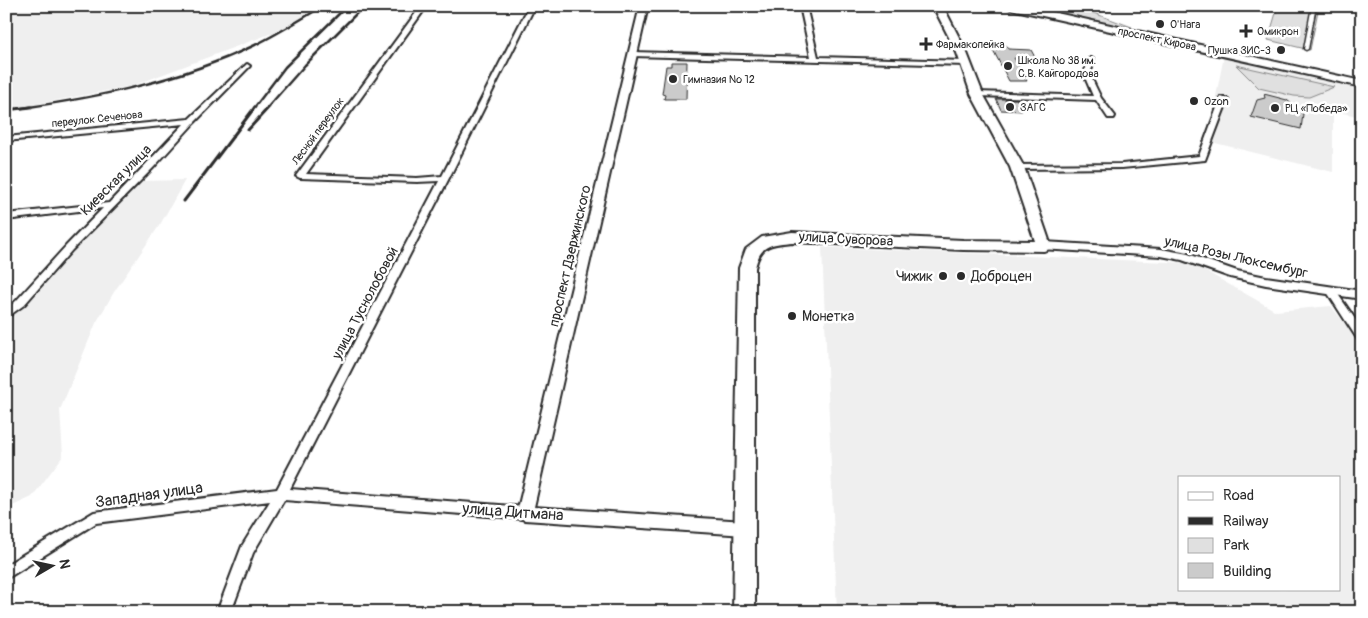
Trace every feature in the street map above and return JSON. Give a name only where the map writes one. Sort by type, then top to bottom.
[{"type":"main road","points":[[938,6],[966,63],[977,94],[1017,167],[1044,246]]},
{"type":"main road","name":"проспект Кирова","points":[[1011,6],[1362,84]]},
{"type":"main road","name":"улица Суворова","points":[[744,612],[747,268],[751,252],[767,240],[792,237],[962,245],[1044,246]]},
{"type":"street","name":"Лесной переулок","points":[[424,6],[300,176],[417,180],[445,178]]},
{"type":"street","name":"улица Туснолобовой","points":[[224,612],[247,550],[281,494],[532,6]]},
{"type":"street","name":"проспект Дзержинского","points":[[525,513],[644,6]]},
{"type":"street","points":[[803,6],[814,58]]},
{"type":"street","points":[[1306,49],[1314,6]]},
{"type":"street","points":[[632,54],[966,63]]},
{"type":"street","points":[[1090,60],[1087,75],[1098,98],[1111,116]]},
{"type":"street","name":"Киевская улица","points":[[6,314],[20,303],[110,205],[247,66]]},
{"type":"street","points":[[977,94],[1098,98]]},
{"type":"street","points":[[1017,167],[1122,166],[1202,158],[1224,99]]},
{"type":"street","name":"переулок Сеченова","points":[[6,139],[191,121]]},
{"type":"street","points":[[6,216],[110,205]]},
{"type":"street","name":"улица Розы Люксембург","points":[[1044,246],[1176,255],[1262,280],[1362,295]]},
{"type":"street","points":[[1332,292],[1362,337]]},
{"type":"street","name":"улица Дитмана","points":[[281,494],[745,528]]},
{"type":"street","name":"Западная улица","points":[[6,573],[94,518],[281,494]]},
{"type":"shaded area","points":[[6,6],[319,6],[288,27],[132,86],[6,110]]},
{"type":"shaded area","points":[[1224,56],[1362,86],[1362,117],[1333,111],[1333,172],[1207,141]]},
{"type":"shaded area","points":[[185,180],[161,223],[114,292],[96,323],[60,410],[63,456],[32,497],[6,509],[6,322],[38,293],[99,218],[141,181]]},
{"type":"shaded area","points":[[822,247],[1191,263],[1276,311],[1331,306],[1362,346],[1362,612],[837,612]]},
{"type":"green space","points":[[1022,6],[1074,6],[1132,27],[1129,30]]},
{"type":"green space","points":[[1278,6],[1319,6],[1310,50],[1268,40]]},
{"type":"green space","points":[[1236,65],[1334,87],[1309,97],[1294,96],[1259,88]]},
{"type":"building","name":"Школа № 38 им. С.В. Кайгородова","points":[[990,44],[1006,45],[1008,49],[1031,50],[1036,59],[1014,58],[1027,81],[1009,81]]},
{"type":"building","name":"Гимназия № 12","points":[[671,62],[687,62],[686,99],[664,99],[665,95],[662,94],[666,66],[671,66]]},
{"type":"building","name":"РЦ «Победа»","points":[[1264,94],[1287,100],[1303,114],[1301,129],[1251,117],[1257,100],[1265,98]]},
{"type":"building","name":"ЗАГС","points":[[996,99],[1017,99],[1022,111],[1001,110]]},
{"type":"railway","points":[[22,108],[111,93],[169,78],[226,58],[289,27],[323,6]]},
{"type":"railway","points":[[254,108],[285,67],[347,6]]},
{"type":"railway","points":[[267,108],[305,65],[364,6]]},
{"type":"railway","points":[[6,110],[31,107]]},
{"type":"railway","points":[[184,201],[255,107]]},
{"type":"railway","points":[[248,130],[269,107]]},
{"type":"place","name":"O'Hara","points":[[1160,24]]},
{"type":"place","name":"Омикрон","points":[[1246,31]]},
{"type":"place","name":"Фармакопейка","points":[[926,44]]},
{"type":"place","name":"Пушка ЗИС-3","points":[[1281,50]]},
{"type":"place","name":"Школа № 38 им. С.В. Кайгородова","points":[[1008,66]]},
{"type":"place","name":"Гимназия № 12","points":[[673,79]]},
{"type":"place","name":"Ozon","points":[[1194,101]]},
{"type":"place","name":"ЗАГС","points":[[1010,107]]},
{"type":"place","name":"РЦ «Победа»","points":[[1275,108]]},
{"type":"place","name":"Чижик","points":[[943,276]]},
{"type":"place","name":"Доброцен","points":[[961,276]]},
{"type":"place","name":"Монетка","points":[[792,316]]}]
